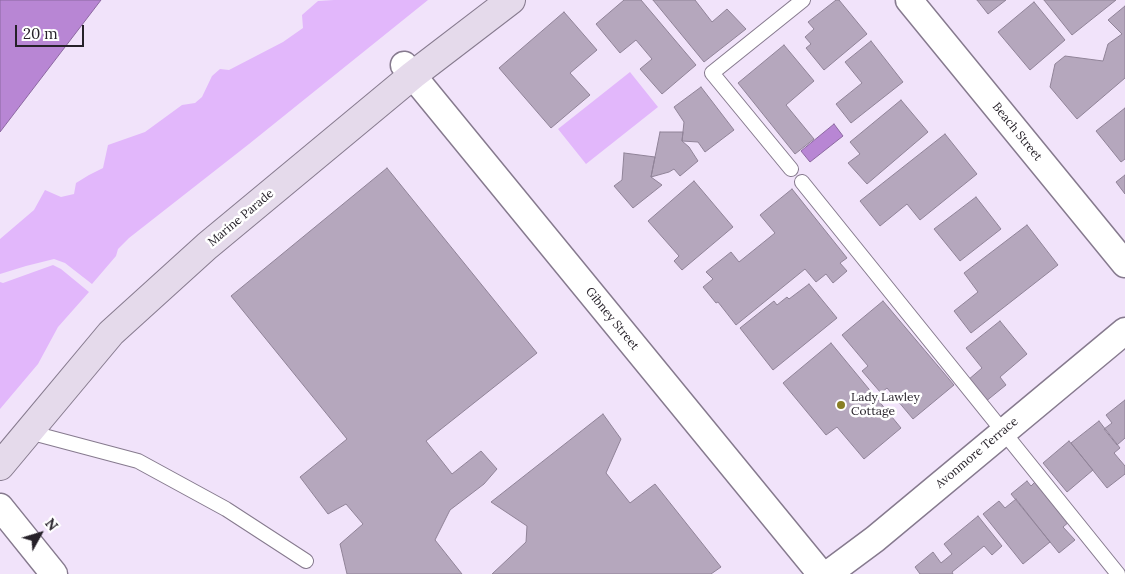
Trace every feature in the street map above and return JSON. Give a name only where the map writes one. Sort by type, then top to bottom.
[{"type":"main road","name":"Marine Parade","points":[[409,70],[487,0]]},
{"type":"main road","name":"Marine Parade","points":[[0,466],[14,434],[112,316],[158,272],[264,179],[371,90],[409,70],[511,0]]},
{"type":"street","name":"Beach Street","points":[[909,0],[1125,264]]},
{"type":"street","name":"Gibney Street","points":[[409,70],[821,574]]},
{"type":"street","name":"Avonmore Terrace","points":[[828,574],[875,539],[1125,331]]},
{"type":"street","points":[[0,507],[54,574]]},
{"type":"lane","points":[[791,168],[712,73],[803,0]]},
{"type":"lane","points":[[802,182],[1118,574]]},
{"type":"lane","points":[[14,434],[138,461],[226,509],[306,561]]},
{"type":"shaded area","points":[[0,0],[101,0],[0,132]]},
{"type":"shaded area","points":[[428,0],[129,238],[118,249],[116,256],[92,284],[65,263],[54,259],[0,274],[0,239],[34,210],[45,190],[61,197],[74,194],[76,183],[103,168],[108,145],[145,132],[182,105],[195,103],[202,97],[212,76],[220,69],[229,70],[283,42],[303,28],[302,15],[318,1]]},
{"type":"shaded area","points":[[630,72],[658,107],[586,164],[558,129]]},
{"type":"shaded area","points":[[834,124],[843,136],[810,162],[801,151]]},
{"type":"shaded area","points":[[53,265],[61,269],[89,292],[58,327],[38,364],[0,409],[0,282],[3,283]]},
{"type":"building","points":[[624,0],[641,0],[696,65],[662,94],[640,69],[652,59],[636,40],[620,53],[596,24]]},
{"type":"building","points":[[653,0],[695,0],[712,22],[727,9],[746,29],[704,62]]},
{"type":"building","points":[[836,0],[839,0],[867,34],[824,70],[806,48],[811,44],[805,37],[814,29],[808,22]]},
{"type":"building","points":[[977,0],[1006,0],[988,14]]},
{"type":"building","points":[[1044,0],[1116,0],[1072,35]]},
{"type":"building","points":[[1034,2],[1065,40],[1030,70],[998,32]]},
{"type":"building","points":[[1125,6],[1125,78],[1077,119],[1050,87],[1055,64],[1065,56],[1103,61],[1108,44],[1122,34],[1108,20]]},
{"type":"building","points":[[564,12],[597,50],[570,73],[590,95],[551,128],[499,68]]},
{"type":"building","points":[[871,41],[903,82],[851,123],[836,104],[862,83],[845,62]]},
{"type":"building","points":[[784,45],[814,81],[786,105],[814,139],[795,154],[738,83]]},
{"type":"building","points":[[701,87],[734,130],[705,152],[698,142],[682,141],[684,122],[674,107]]},
{"type":"building","points":[[901,100],[928,132],[867,184],[848,163],[860,154],[850,142]]},
{"type":"building","points":[[1125,108],[1125,159],[1121,162],[1096,131]]},
{"type":"building","points":[[660,132],[683,132],[682,141],[689,147],[698,161],[680,176],[674,169],[651,177]]},
{"type":"building","points":[[945,134],[977,174],[920,220],[907,204],[880,226],[860,201]]},
{"type":"building","points":[[624,153],[655,157],[651,177],[662,185],[633,208],[614,186],[622,180]]},
{"type":"building","points":[[387,168],[537,353],[426,441],[452,474],[481,451],[497,469],[484,484],[450,510],[435,540],[462,574],[347,574],[340,544],[363,524],[346,504],[328,514],[300,477],[347,439],[231,296]]},
{"type":"building","points":[[1125,175],[1125,194],[1116,182]]},
{"type":"building","points":[[694,181],[733,227],[682,270],[674,261],[679,256],[648,221]]},
{"type":"building","points":[[792,189],[847,258],[840,263],[847,271],[833,283],[826,274],[816,282],[805,269],[736,325],[703,287],[713,279],[706,272],[731,252],[739,262],[775,233],[760,215]]},
{"type":"building","points":[[976,197],[1001,229],[960,261],[934,229]]},
{"type":"building","points":[[1027,225],[1058,265],[971,333],[954,311],[978,292],[964,273]]},
{"type":"building","points":[[809,284],[837,318],[773,370],[740,328],[774,301],[777,305],[787,297],[789,299]]},
{"type":"building","points":[[883,301],[954,385],[913,419],[887,388],[881,393],[862,371],[868,366],[842,335]]},
{"type":"building","points":[[1000,321],[1027,354],[1000,377],[1006,385],[985,402],[968,380],[982,368],[966,348]]},
{"type":"building","name":"Lady Lawley Cottage","points":[[831,343],[901,428],[864,459],[837,427],[826,435],[783,383]]},
{"type":"building","points":[[1125,400],[1125,438],[1117,445],[1104,429],[1112,423],[1106,415]]},
{"type":"building","points":[[603,414],[621,439],[606,473],[630,503],[655,484],[721,567],[711,574],[492,574],[526,542],[527,526],[491,502]]},
{"type":"building","points":[[1099,421],[1120,448],[1114,453],[1125,466],[1125,474],[1107,488],[1071,443]]},
{"type":"building","points":[[1069,441],[1093,470],[1067,492],[1043,463]]},
{"type":"building","points":[[1027,481],[1031,486],[1036,481],[1070,521],[1063,527],[1075,540],[1059,553],[1011,494]]},
{"type":"building","points":[[1016,499],[1050,542],[1023,564],[983,514],[999,501],[1005,508]]},
{"type":"building","points":[[978,516],[1002,546],[992,555],[984,546],[952,572],[953,574],[920,574],[915,567],[933,552],[941,563],[952,554],[944,544]]},
{"type":"place","name":"Lady Lawley Cottage","points":[[841,405]]}]
